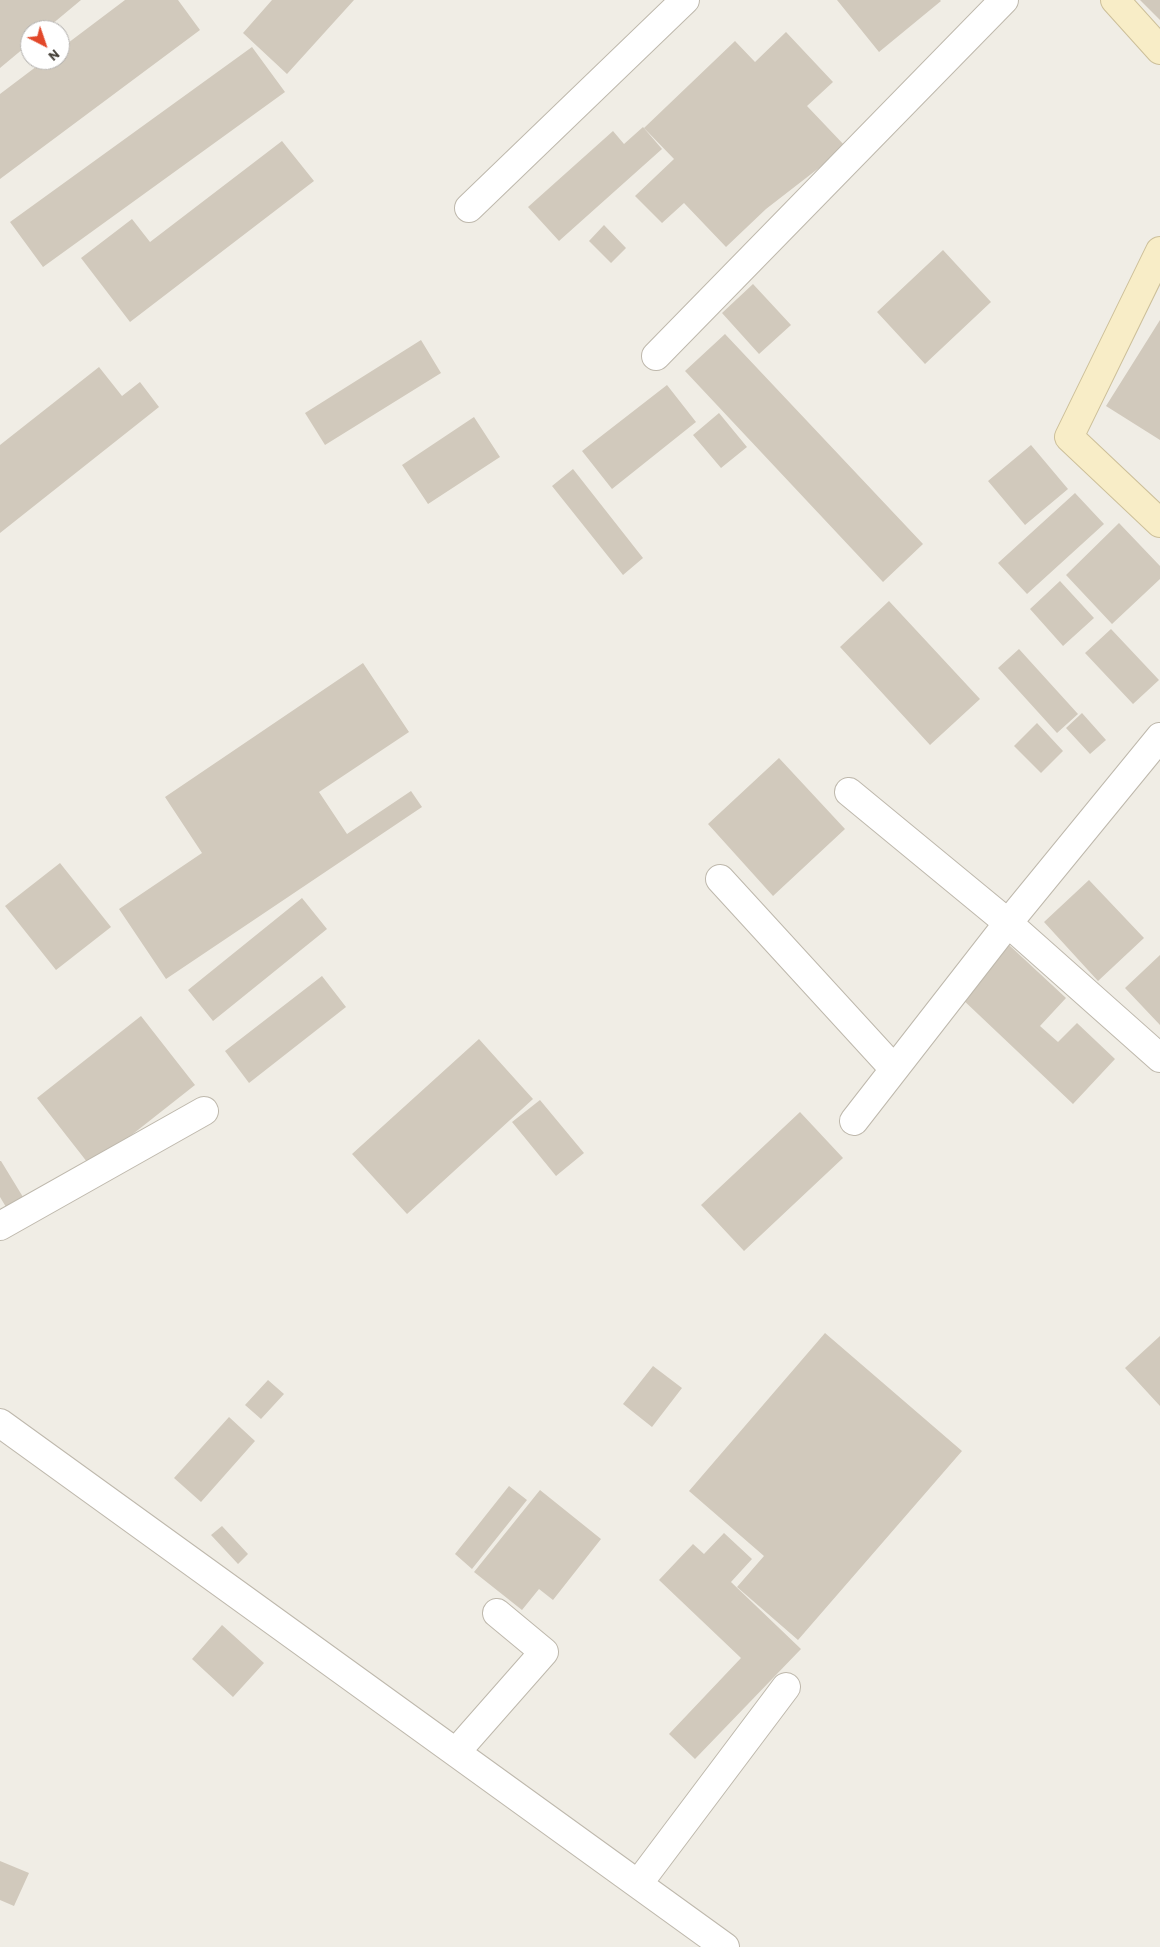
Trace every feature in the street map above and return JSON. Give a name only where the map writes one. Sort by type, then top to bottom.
[{"type":"street","points":[[469,208],[685,0]]},
{"type":"street","points":[[656,356],[1004,0]]},
{"type":"street","points":[[1115,0],[1160,50]]},
{"type":"street","points":[[1160,252],[1070,438],[1160,523]]},
{"type":"street","points":[[854,1121],[1008,923],[1160,737]]},
{"type":"street","points":[[849,792],[1008,923],[1160,1058]]},
{"type":"street","points":[[720,880],[894,1069]]},
{"type":"street","points":[[0,1226],[204,1112]]},
{"type":"street","points":[[0,1423],[725,1947]]},
{"type":"street","points":[[456,1752],[544,1652],[497,1613]]},
{"type":"street","points":[[638,1884],[786,1687]]},
{"type":"building","points":[[0,0],[81,0],[57,20],[20,20],[20,51],[0,68]]},
{"type":"building","points":[[125,0],[178,0],[200,30],[0,179],[0,94],[32,70],[70,70],[70,41]]},
{"type":"building","points":[[272,0],[354,0],[287,74],[243,33]]},
{"type":"building","points":[[837,0],[940,0],[941,1],[879,52]]},
{"type":"building","points":[[1140,0],[1160,0],[1160,20]]},
{"type":"building","points":[[786,32],[833,82],[807,106],[846,147],[766,209],[726,247],[684,203],[662,223],[635,196],[674,159],[644,128],[735,41],[755,62]]},
{"type":"building","points":[[252,47],[285,92],[43,267],[10,222]]},
{"type":"building","points":[[643,127],[662,149],[559,241],[528,207],[613,131],[624,144]]},
{"type":"building","points":[[282,141],[314,181],[130,322],[81,258],[132,219],[150,242]]},
{"type":"building","points":[[604,225],[626,248],[611,263],[589,241]]},
{"type":"building","points":[[943,250],[991,302],[925,364],[877,312]]},
{"type":"building","points":[[753,284],[791,325],[759,354],[722,313]]},
{"type":"building","points":[[1160,320],[1160,440],[1106,406]]},
{"type":"building","points":[[725,334],[923,544],[883,582],[685,371]]},
{"type":"building","points":[[421,340],[441,373],[325,445],[305,413]]},
{"type":"building","points":[[99,367],[122,396],[140,382],[159,407],[0,533],[0,445]]},
{"type":"building","points":[[667,385],[696,422],[612,489],[582,451]]},
{"type":"building","points":[[719,413],[747,447],[721,468],[693,435]]},
{"type":"building","points":[[474,417],[500,457],[428,504],[402,465]]},
{"type":"building","points":[[1031,445],[1068,489],[1025,525],[988,481]]},
{"type":"building","points":[[573,469],[643,558],[623,575],[552,486]]},
{"type":"building","points":[[1075,493],[1104,524],[1027,594],[998,563]]},
{"type":"building","points":[[1119,523],[1160,566],[1160,579],[1112,624],[1066,575]]},
{"type":"building","points":[[1060,581],[1094,618],[1063,646],[1030,609]]},
{"type":"building","points":[[889,601],[980,699],[930,745],[840,647]]},
{"type":"building","points":[[1111,629],[1159,680],[1133,704],[1085,653]]},
{"type":"building","points":[[1019,649],[1078,714],[1057,733],[998,668]]},
{"type":"building","points":[[363,663],[409,732],[319,792],[347,834],[411,791],[422,807],[166,979],[119,909],[202,853],[165,797]]},
{"type":"building","points":[[1082,713],[1106,740],[1090,754],[1066,728]]},
{"type":"building","points":[[1037,723],[1063,751],[1041,773],[1014,746]]},
{"type":"building","points":[[779,758],[845,829],[773,896],[708,824]]},
{"type":"building","points":[[60,863],[111,927],[56,970],[5,906]]},
{"type":"building","points":[[1089,880],[1144,938],[1098,981],[1044,922]]},
{"type":"building","points":[[302,898],[327,929],[213,1021],[188,990]]},
{"type":"building","points":[[1009,945],[1066,998],[1040,1026],[1058,1042],[1077,1023],[1115,1059],[1073,1104],[960,997]]},
{"type":"building","points":[[1160,955],[1160,1025],[1125,988]]},
{"type":"building","points":[[322,976],[346,1007],[249,1083],[225,1051]]},
{"type":"building","points":[[141,1016],[195,1085],[91,1167],[37,1098]]},
{"type":"building","points":[[479,1039],[533,1099],[407,1214],[352,1154]]},
{"type":"building","points":[[540,1100],[584,1153],[556,1176],[512,1122]]},
{"type":"building","points":[[800,1112],[843,1158],[744,1251],[701,1205]]},
{"type":"building","points":[[0,1161],[23,1197],[6,1207],[0,1197]]},
{"type":"building","points":[[825,1333],[962,1451],[798,1640],[737,1587],[764,1556],[689,1491]]},
{"type":"building","points":[[1160,1336],[1160,1406],[1125,1368]]},
{"type":"building","points":[[653,1366],[682,1388],[652,1427],[623,1404]]},
{"type":"building","points":[[268,1380],[284,1394],[261,1419],[245,1405]]},
{"type":"building","points":[[229,1417],[255,1441],[201,1502],[174,1478]]},
{"type":"building","points":[[509,1486],[527,1500],[472,1569],[455,1554]]},
{"type":"building","points":[[540,1490],[601,1539],[553,1600],[539,1589],[522,1610],[474,1572]]},
{"type":"building","points":[[222,1526],[248,1554],[238,1564],[211,1535]]},
{"type":"building","points":[[724,1533],[752,1559],[731,1582],[801,1649],[695,1759],[669,1734],[741,1658],[659,1580],[693,1544],[704,1554]]},
{"type":"building","points":[[222,1625],[264,1663],[233,1697],[192,1659]]},
{"type":"building","points":[[0,1861],[29,1873],[14,1906],[0,1900]]}]
